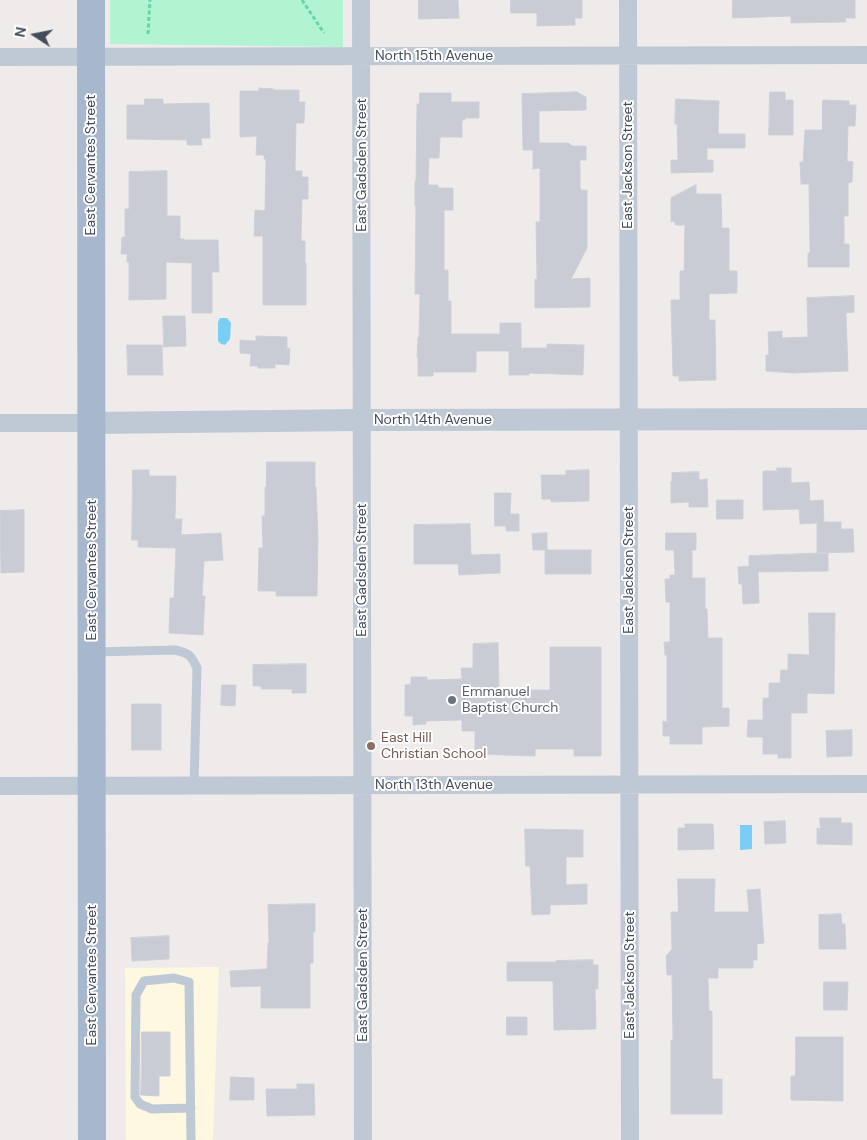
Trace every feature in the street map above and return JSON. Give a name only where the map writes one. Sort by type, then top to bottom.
[{"type":"main road","name":"East Cervantes Street","points":[[91,0],[92,1140]]},
{"type":"street","name":"East Gadsden Street","points":[[361,0],[363,1140]]},
{"type":"street","name":"East Jackson Street","points":[[628,0],[630,1140]]},
{"type":"street","name":"North 15th Avenue","points":[[0,57],[867,55]]},
{"type":"street","name":"North 14th Avenue","points":[[0,423],[867,419]]},
{"type":"street","name":"North 13th Avenue","points":[[0,786],[867,784]]},
{"type":"lane","points":[[92,652],[176,650],[187,652],[193,658],[197,668],[194,786]]},
{"type":"lane","points":[[191,1108],[152,1109],[140,1104],[135,1097],[136,995],[144,981],[174,978],[189,982],[191,1108],[191,1140]]},
{"type":"path","points":[[148,34],[150,0]]},
{"type":"path","points":[[302,0],[324,33]]},
{"type":"shaded area","points":[[219,967],[213,1140],[126,1140],[125,968]]},
{"type":"green space","points":[[110,0],[343,0],[343,47],[110,44]]},
{"type":"water","points":[[220,318],[227,318],[231,323],[230,339],[225,345],[218,341],[218,322]]},
{"type":"water","points":[[740,825],[752,825],[752,849],[740,850]]},
{"type":"building","points":[[419,0],[458,0],[459,18],[419,19]]},
{"type":"building","points":[[511,0],[582,0],[582,18],[575,18],[575,25],[537,26],[537,13],[511,13]]},
{"type":"building","points":[[733,0],[855,0],[855,18],[845,18],[846,22],[791,23],[791,16],[733,18]]},
{"type":"building","points":[[259,88],[299,90],[299,102],[305,102],[304,123],[296,123],[295,171],[302,171],[302,177],[308,177],[308,199],[302,199],[301,241],[305,241],[306,305],[263,305],[263,236],[254,236],[255,210],[265,211],[266,159],[264,159],[264,155],[256,155],[257,136],[240,137],[240,91],[259,91]]},
{"type":"building","points":[[577,92],[586,97],[586,110],[539,111],[539,143],[569,143],[572,146],[586,146],[586,160],[580,160],[580,187],[581,190],[587,190],[587,248],[571,279],[590,278],[590,307],[535,308],[535,279],[537,279],[536,222],[540,222],[540,168],[533,169],[533,150],[523,150],[522,94]]},
{"type":"building","points":[[770,92],[785,92],[785,100],[793,100],[793,135],[769,135]]},
{"type":"building","points":[[420,93],[451,93],[451,102],[479,102],[479,118],[465,118],[465,120],[462,120],[462,137],[440,137],[439,158],[429,158],[428,185],[438,185],[438,188],[453,188],[453,210],[444,210],[444,270],[448,270],[448,301],[451,301],[451,334],[500,334],[500,323],[521,323],[521,348],[547,348],[547,344],[584,345],[583,375],[529,373],[529,375],[509,375],[509,351],[476,351],[476,372],[433,372],[433,376],[418,376],[420,294],[415,294],[415,181],[417,104],[419,104]]},
{"type":"building","points":[[145,99],[163,99],[163,104],[209,103],[210,138],[201,138],[202,145],[187,145],[187,140],[127,139],[127,105],[144,105]]},
{"type":"building","points":[[676,99],[719,101],[718,134],[745,134],[745,148],[707,148],[707,160],[713,160],[713,172],[671,173],[671,160],[678,160],[677,124],[675,124]]},
{"type":"building","points":[[823,100],[849,101],[849,105],[856,105],[855,126],[848,126],[847,161],[853,162],[852,182],[848,183],[848,216],[844,216],[844,244],[849,244],[849,267],[808,267],[808,253],[810,253],[809,184],[801,184],[800,162],[803,162],[805,130],[822,130]]},
{"type":"building","points":[[167,171],[167,216],[180,216],[180,239],[218,240],[219,272],[212,272],[212,313],[192,313],[192,263],[166,262],[166,299],[129,300],[129,262],[127,262],[127,254],[121,254],[122,237],[125,237],[125,209],[129,209],[129,172]]},
{"type":"building","points":[[696,185],[696,194],[721,194],[722,228],[729,228],[729,271],[737,271],[737,293],[709,294],[709,320],[715,320],[716,380],[679,381],[679,376],[673,376],[671,300],[680,300],[680,271],[684,271],[685,225],[675,225],[675,221],[671,222],[671,198]]},
{"type":"building","points":[[854,296],[854,312],[846,313],[848,371],[793,373],[766,371],[766,355],[769,355],[768,332],[782,331],[782,338],[808,337],[807,298]]},
{"type":"building","points":[[163,316],[185,316],[186,346],[164,347]]},
{"type":"building","points":[[256,336],[287,337],[287,349],[290,348],[289,365],[275,364],[275,368],[250,366],[251,354],[240,353],[240,340],[256,341]]},
{"type":"building","points":[[127,345],[162,345],[163,375],[128,375]]},
{"type":"building","points":[[267,462],[315,462],[318,537],[317,596],[276,596],[276,591],[258,591],[259,548],[263,548],[262,516],[265,516]]},
{"type":"building","points":[[777,468],[791,468],[791,483],[809,482],[810,501],[823,500],[824,522],[841,522],[841,529],[853,529],[854,552],[817,553],[817,523],[800,524],[799,509],[763,510],[763,471],[777,471]]},
{"type":"building","points":[[133,470],[149,470],[149,476],[176,476],[175,519],[182,519],[181,535],[221,533],[223,560],[204,561],[202,596],[205,596],[203,635],[169,633],[170,598],[174,598],[176,548],[138,547],[138,540],[132,540]]},
{"type":"building","points":[[589,470],[589,501],[551,502],[551,499],[542,499],[541,475],[566,475],[566,471]]},
{"type":"building","points":[[699,472],[699,480],[707,479],[708,507],[689,507],[689,502],[671,503],[672,473]]},
{"type":"building","points":[[495,493],[511,493],[510,514],[519,514],[519,531],[506,531],[506,526],[495,526]]},
{"type":"building","points":[[717,500],[743,500],[743,519],[717,519]]},
{"type":"building","points":[[24,510],[24,572],[1,573],[0,511]]},
{"type":"building","points":[[470,524],[471,555],[500,554],[500,573],[459,575],[458,564],[414,564],[414,525]]},
{"type":"building","points":[[547,533],[547,550],[591,550],[591,574],[545,574],[545,550],[533,550],[532,534]]},
{"type":"building","points":[[666,533],[696,533],[696,550],[692,550],[692,578],[705,578],[705,609],[707,609],[708,638],[722,638],[722,708],[729,708],[729,726],[702,727],[702,744],[670,744],[670,736],[663,736],[663,721],[667,722],[667,655],[665,655],[664,642],[670,642],[670,602],[666,602],[665,579],[670,579],[670,575],[675,575],[674,550],[666,550]]},
{"type":"building","points":[[828,553],[828,571],[758,572],[759,603],[743,604],[742,584],[739,584],[738,567],[749,566],[749,556]]},
{"type":"building","points":[[809,613],[835,613],[834,694],[807,693],[807,713],[791,713],[791,758],[778,758],[778,754],[763,754],[763,737],[747,737],[748,720],[763,720],[763,698],[769,698],[769,683],[780,683],[781,670],[788,670],[788,654],[809,655]]},
{"type":"building","points":[[498,643],[499,690],[550,690],[550,647],[601,647],[601,756],[574,756],[574,749],[535,749],[535,756],[475,754],[475,731],[462,731],[462,720],[426,721],[426,724],[413,725],[413,716],[405,716],[405,685],[411,684],[411,677],[427,677],[427,680],[462,679],[461,668],[473,668],[473,644]]},
{"type":"building","points":[[306,664],[306,693],[292,693],[292,689],[262,689],[261,686],[253,686],[253,665]]},
{"type":"building","points":[[222,685],[236,685],[235,706],[221,705]]},
{"type":"building","points":[[132,704],[161,704],[161,750],[132,750]]},
{"type":"building","points":[[852,730],[852,756],[827,757],[826,731]]},
{"type":"building","points":[[820,818],[841,818],[841,823],[852,823],[852,845],[817,844],[817,828],[820,829]]},
{"type":"building","points":[[785,821],[786,843],[765,844],[764,822]]},
{"type":"building","points":[[685,824],[713,824],[714,849],[678,850],[678,828],[685,828]]},
{"type":"building","points":[[525,829],[583,830],[583,857],[566,857],[566,885],[587,884],[587,904],[550,905],[550,914],[532,915],[530,866],[526,866]]},
{"type":"building","points":[[678,879],[715,879],[714,912],[749,912],[747,890],[760,889],[764,943],[757,944],[757,960],[753,960],[753,968],[718,968],[718,978],[708,978],[709,1011],[712,1011],[712,1079],[722,1079],[722,1114],[671,1114],[672,975],[667,975],[666,956],[672,949],[671,912],[678,912]]},
{"type":"building","points":[[315,904],[313,963],[310,963],[310,1008],[261,1008],[261,986],[231,987],[230,971],[267,969],[269,943],[268,905]]},
{"type":"building","points":[[841,914],[842,924],[845,924],[846,949],[819,949],[819,915]]},
{"type":"building","points":[[169,936],[169,959],[132,961],[131,938]]},
{"type":"building","points":[[593,960],[593,965],[598,965],[598,989],[595,989],[596,1029],[554,1030],[553,981],[507,981],[507,962]]},
{"type":"building","points":[[824,982],[848,982],[847,1010],[824,1010]]},
{"type":"building","points":[[507,1017],[527,1017],[527,1035],[507,1035]]},
{"type":"building","points":[[142,1032],[170,1032],[170,1076],[159,1076],[159,1096],[141,1095]]},
{"type":"building","points":[[796,1037],[843,1037],[843,1101],[791,1100],[791,1076],[795,1076]]},
{"type":"building","points":[[231,1077],[254,1078],[254,1100],[230,1100]]},
{"type":"building","points":[[297,1084],[314,1084],[315,1115],[267,1116],[266,1089],[297,1089]]},
{"type":"place","name":"Emmanuel Baptist Church","points":[[452,700]]},
{"type":"place","name":"East Hill Christian School","points":[[371,746]]}]
